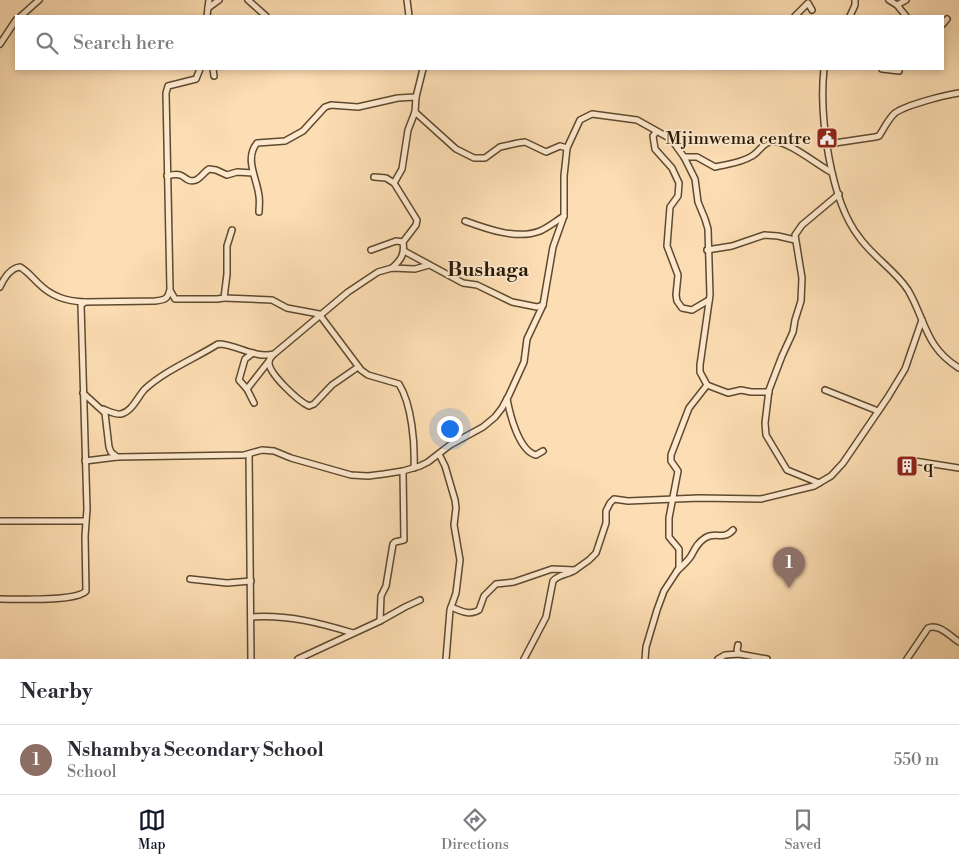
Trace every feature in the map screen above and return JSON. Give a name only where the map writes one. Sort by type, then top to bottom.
[{"type":"street","points":[[21,15],[39,0]]},
{"type":"street","points":[[207,15],[209,0]]},
{"type":"street","points":[[208,8],[219,0]]},
{"type":"street","points":[[248,0],[265,15]]},
{"type":"street","points":[[407,0],[409,15]]},
{"type":"street","points":[[850,15],[855,0]]},
{"type":"street","points":[[889,0],[897,5],[905,15]]},
{"type":"street","points":[[897,5],[906,0]]},
{"type":"street","points":[[796,15],[808,3],[812,10]]},
{"type":"street","points":[[944,23],[947,19]]},
{"type":"street","points":[[0,44],[15,22]]},
{"type":"street","points":[[0,287],[15,268],[20,267],[49,293],[68,301],[165,300],[168,297],[170,289],[167,89],[173,84],[196,80],[200,70]]},
{"type":"street","points":[[213,70],[214,76]]},
{"type":"street","points":[[394,183],[402,169],[408,130],[415,112],[422,70]]},
{"type":"street","points":[[824,70],[823,101],[831,172],[858,236],[901,280],[909,292],[935,348],[947,360],[959,368]]},
{"type":"street","points":[[890,70],[899,71]]},
{"type":"street","points":[[828,144],[875,137],[897,112],[959,93]]},
{"type":"street","points":[[259,212],[259,197],[251,159],[255,145],[261,142],[286,141],[303,130],[325,107],[334,104],[346,108],[398,98],[416,98]]},
{"type":"street","points":[[415,112],[456,149],[474,158],[485,158],[500,147],[526,142],[546,152],[560,146],[567,148]]},
{"type":"street","points":[[85,461],[117,457],[231,456],[262,450],[274,451],[291,458],[358,476],[414,468],[428,462],[450,444],[483,427],[495,417],[507,399],[522,367],[527,339],[543,305],[553,248],[564,216],[564,176],[567,148],[580,120],[592,114],[637,120],[671,139],[684,157],[695,179],[698,202],[707,223],[709,300],[700,372],[707,385],[728,393],[741,390],[769,392]]},
{"type":"street","points":[[656,132],[653,136],[655,149],[672,168],[679,183],[678,196],[670,207],[667,246],[678,275],[677,301],[682,308],[692,310],[709,300]]},
{"type":"street","points":[[684,157],[697,157],[715,167],[745,160],[756,154],[769,142],[778,142],[787,145],[831,172]]},
{"type":"street","points":[[167,176],[178,174],[193,181],[209,169],[226,175],[237,172],[253,173]]},
{"type":"street","points":[[374,177],[386,178],[394,183],[418,220],[403,242],[404,251],[399,261],[392,268]]},
{"type":"street","points":[[819,483],[787,470],[767,440],[765,423],[769,392],[782,356],[794,332],[795,320],[801,301],[802,278],[795,235],[802,225],[839,194]]},
{"type":"street","points":[[464,222],[505,232],[531,233],[545,228],[564,216]]},
{"type":"street","points":[[224,298],[227,274],[227,246],[232,230]]},
{"type":"street","points":[[707,250],[732,246],[764,235],[795,240]]},
{"type":"street","points":[[370,250],[396,241],[403,242]]},
{"type":"street","points":[[404,251],[463,283],[477,285],[512,302],[537,307],[543,305]]},
{"type":"street","points":[[247,389],[274,354],[348,292],[378,272],[392,268],[415,269],[430,264]]},
{"type":"street","points":[[170,289],[175,299],[224,298],[272,300],[287,308],[316,313],[341,341],[358,366],[368,375],[396,383],[401,387],[412,429],[414,468]]},
{"type":"street","points":[[0,598],[42,599],[78,596],[86,591],[81,309],[81,305],[85,302]]},
{"type":"street","points":[[524,659],[546,618],[553,581],[556,578],[570,574],[590,560],[596,553],[606,523],[606,511],[614,499],[628,501],[699,498],[761,499],[819,483],[838,470],[905,369],[922,320]]},
{"type":"street","points":[[83,393],[103,410],[119,415],[132,406],[142,392],[160,376],[218,344],[228,345],[264,356],[274,354]]},
{"type":"street","points":[[253,353],[245,359],[239,376],[240,383],[247,389],[254,403]]},
{"type":"street","points":[[269,361],[271,368],[288,391],[309,406],[314,404],[332,385],[358,366]]},
{"type":"street","points":[[677,571],[679,568],[679,549],[669,537],[669,518],[678,471],[671,461],[671,455],[689,408],[700,391],[707,385]]},
{"type":"street","points":[[825,390],[878,411]]},
{"type":"street","points":[[507,399],[510,418],[526,450],[536,455],[543,451]]},
{"type":"street","points":[[103,410],[109,447],[111,452],[117,457]]},
{"type":"street","points":[[249,454],[251,659]]},
{"type":"street","points":[[439,454],[445,466],[455,500],[454,532],[460,560],[456,593],[451,607],[446,659]]},
{"type":"street","points":[[901,466],[908,460],[959,468]]},
{"type":"street","points":[[380,621],[381,596],[386,586],[393,544],[404,540],[403,471]]},
{"type":"street","points":[[0,522],[85,520]]},
{"type":"street","points":[[645,659],[646,647],[657,610],[664,591],[677,571],[688,560],[696,546],[704,538],[711,535],[724,536],[734,530]]},
{"type":"street","points":[[451,607],[466,613],[474,613],[480,610],[486,592],[496,584],[514,582],[552,569],[575,570]]},
{"type":"street","points":[[190,578],[227,583],[250,581]]},
{"type":"street","points":[[298,659],[420,600]]},
{"type":"street","points":[[251,617],[268,616],[297,619],[325,624],[353,633]]},
{"type":"street","points":[[907,659],[928,628],[932,626],[937,627],[959,642]]},
{"type":"street","points":[[738,645],[736,650],[739,654]]},
{"type":"street","points":[[718,659],[725,655],[739,654],[751,658],[767,659]]},
{"type":"place","name":"Mjimwema centre","points":[[827,138]]},
{"type":"place","name":"q","points":[[907,466]]},
{"type":"place","name":"Nshambya Secondary School","points":[[789,588]]},
{"type":"district","name":"Bushaga","points":[[488,269]]}]
